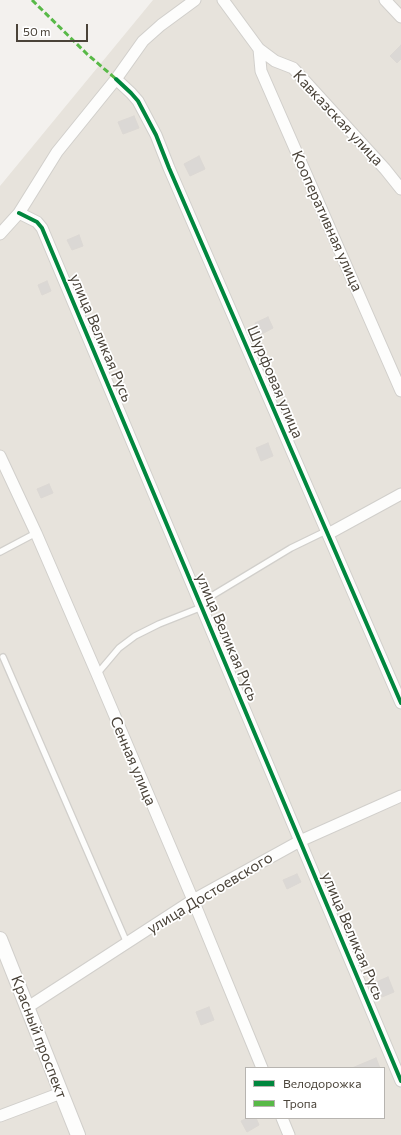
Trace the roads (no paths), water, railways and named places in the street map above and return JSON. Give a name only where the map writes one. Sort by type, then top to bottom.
[{"type":"street","points":[[0,234],[20,213],[57,152],[116,78],[143,41],[161,25],[195,0]]},
{"type":"street","name":"Кавказская улица","points":[[223,0],[260,49],[275,60],[293,68],[401,189]]},
{"type":"street","points":[[385,0],[401,17]]},
{"type":"street","name":"Кооперативная улица","points":[[260,49],[261,71],[401,391]]},
{"type":"street","name":"Шурфовая улица","points":[[116,78],[138,101],[156,135],[401,703]]},
{"type":"street","name":"улица Великая Русь","points":[[20,213],[37,222],[42,228],[401,1080]]},
{"type":"street","name":"Сенная улица","points":[[0,456],[36,533],[97,674],[262,1067]]},
{"type":"street","points":[[327,533],[401,494]]},
{"type":"street","name":"улица Достоевского","points":[[28,1007],[192,900],[300,840],[401,796]]},
{"type":"street","name":"Красный проспект","points":[[0,939],[78,1135]]},
{"type":"street","points":[[0,1116],[61,1093]]},
{"type":"street","points":[[282,1119],[289,1135]]},
{"type":"lane","points":[[0,552],[36,533]]},
{"type":"lane","points":[[97,674],[119,648],[135,636],[201,605],[292,548],[327,533]]},
{"type":"lane","points":[[3,657],[127,943]]}]
